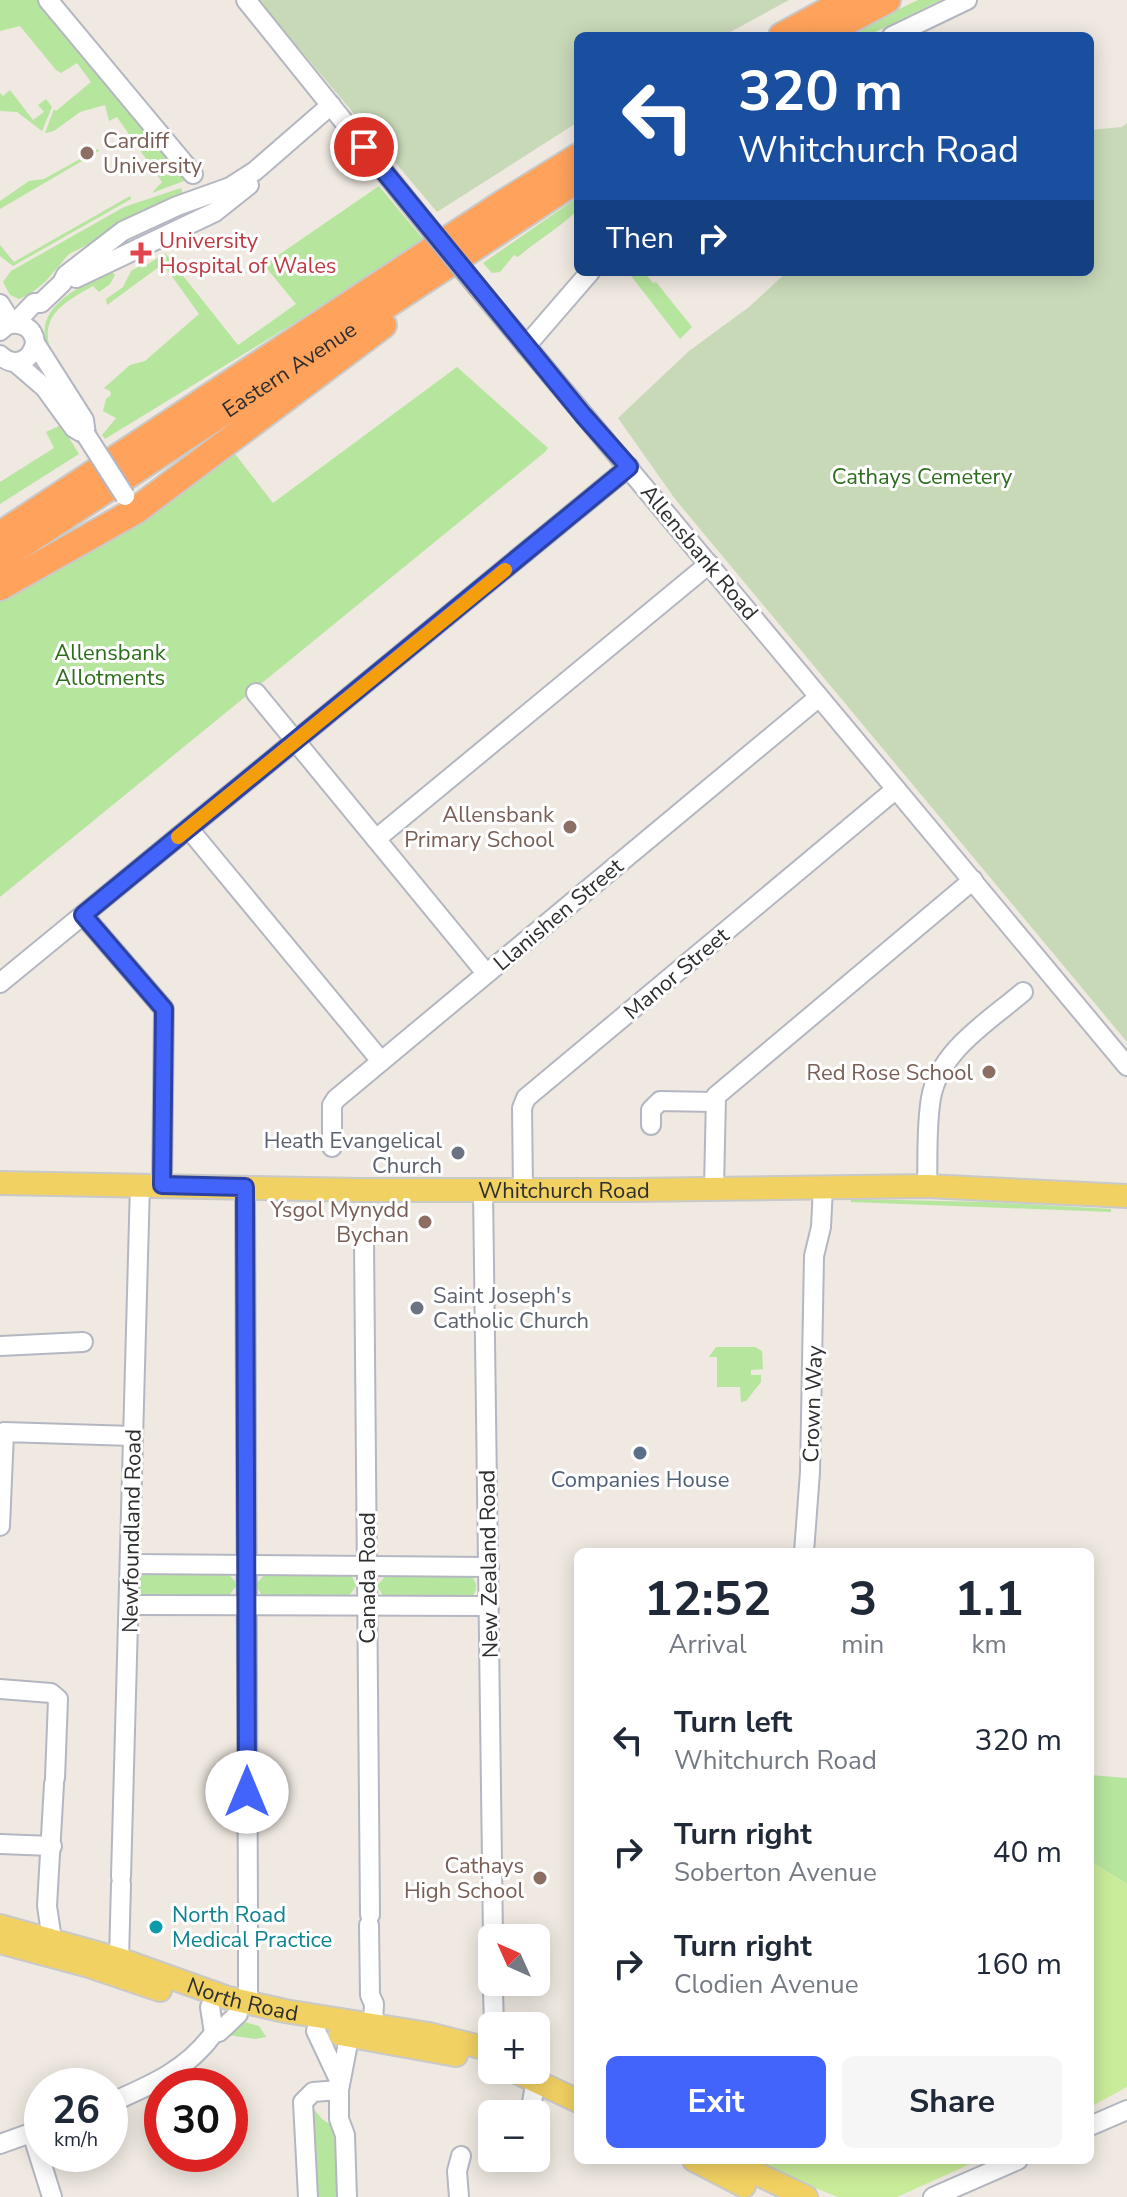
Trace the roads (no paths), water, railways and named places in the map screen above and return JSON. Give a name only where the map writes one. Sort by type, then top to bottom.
[{"type":"highway","points":[[789,32],[848,0]]},
{"type":"highway","points":[[827,32],[887,0]]},
{"type":"highway","name":"Eastern Avenue","points":[[0,535],[574,160]]},
{"type":"highway","name":"Eastern Avenue","points":[[0,559],[574,182]]},
{"type":"highway","points":[[0,587],[130,503],[488,247],[524,213]]},
{"type":"highway","points":[[0,513],[233,371],[270,356]]},
{"type":"main road","name":"Whitchurch Road","points":[[0,1183],[483,1190],[927,1186],[1127,1196]]},
{"type":"main road","name":"North Road","points":[[7,1933],[52,1940],[119,1959],[243,2008]]},
{"type":"main road","name":"North Road","points":[[7,1933],[210,2007],[243,2008],[478,2048]]},
{"type":"main road","name":"North Road","points":[[344,2027],[478,2060]]},
{"type":"main road","points":[[550,2076],[574,2084]]},
{"type":"main road","points":[[550,2082],[574,2098]]},
{"type":"main road","points":[[702,2164],[767,2197]]},
{"type":"main road","points":[[749,2167],[806,2197]]},
{"type":"street","points":[[48,0],[193,174]]},
{"type":"street","name":"Allensbank Road","points":[[246,0],[478,288],[1127,1066]]},
{"type":"street","points":[[900,32],[967,0]]},
{"type":"street","points":[[19,330],[42,310],[41,303],[62,283],[70,282],[91,269],[225,207],[249,186],[255,171],[331,105]]},
{"type":"street","points":[[526,346],[587,276]]},
{"type":"street","points":[[0,304],[84,420],[86,435],[130,503]]},
{"type":"street","points":[[8,359],[31,355],[19,330]]},
{"type":"street","points":[[8,359],[45,388],[74,428],[86,435]]},
{"type":"street","points":[[0,983],[629,467]]},
{"type":"street","points":[[376,839],[709,564]]},
{"type":"street","points":[[256,693],[486,973]]},
{"type":"street","name":"Llanishen Street","points":[[332,1147],[333,1102],[819,697]]},
{"type":"street","name":"Manor Street","points":[[523,1190],[522,1108],[526,1098],[896,789]]},
{"type":"street","points":[[189,829],[381,1061]]},
{"type":"street","points":[[714,1188],[716,1096],[973,880]]},
{"type":"street","name":"Newfoundland Road","points":[[83,915],[164,1009],[133,1436],[119,1959]]},
{"type":"street","points":[[927,1186],[930,1106],[939,1076],[961,1045],[1023,992]]},
{"type":"street","points":[[651,1125],[651,1110],[660,1101],[714,1102]]},
{"type":"street","points":[[128,2094],[181,2068],[243,2008],[248,1919],[245,1187]]},
{"type":"street","name":"Crown Way","points":[[804,1548],[814,1355],[814,1256],[821,1227],[816,1187]]},
{"type":"street","name":"New Zealand Road","points":[[483,1190],[493,1924]]},
{"type":"street","name":"Canada Road","points":[[344,2027],[374,2004],[370,1995],[364,1241]]},
{"type":"street","points":[[0,1346],[83,1342]]},
{"type":"street","points":[[0,1526],[4,1432],[133,1436]]},
{"type":"street","points":[[130,1564],[489,1567]]},
{"type":"street","points":[[129,1605],[489,1606]]},
{"type":"street","points":[[0,1689],[55,1695],[58,1699],[47,1906],[52,1940]]},
{"type":"street","points":[[0,1844],[52,1846]]},
{"type":"street","points":[[7,1933],[47,1906]]},
{"type":"street","points":[[210,2007],[214,2033]]},
{"type":"street","points":[[340,2086],[332,2063],[344,2027]]},
{"type":"street","points":[[344,2027],[339,2119],[345,2135],[347,2197]]},
{"type":"street","points":[[308,2197],[303,2102],[313,2092],[340,2086]]},
{"type":"street","points":[[1094,2124],[1127,2110]]},
{"type":"street","points":[[0,2144],[24,2136]]},
{"type":"street","points":[[459,2197],[457,2171],[461,2156]]},
{"type":"street","points":[[933,2197],[960,2184],[963,2190],[1011,2164]]},
{"type":"street","points":[[46,2172],[52,2197]]},
{"type":"place","name":"Cardiff University","points":[[87,153]]},
{"type":"place","name":"University Hospital of Wales","points":[[141,253]]},
{"type":"place","name":"Allensbank Primary School","points":[[570,827]]},
{"type":"place","name":"Red Rose School","points":[[989,1072]]},
{"type":"place","name":"Heath Evangelical Church","points":[[458,1153]]},
{"type":"place","name":"Ysgol Mynydd Bychan","points":[[425,1222]]},
{"type":"place","name":"Saint Joseph's Catholic Church","points":[[417,1308]]},
{"type":"place","name":"Companies House","points":[[640,1453]]},
{"type":"place","name":"Cathays High School","points":[[540,1878]]},
{"type":"place","name":"North Road Medical Practice","points":[[156,1927]]},
{"type":"park label","name":"Cathays Cemetery","points":[[922,476]]},
{"type":"park label","name":"Allensbank Allotments","points":[[110,664]]}]
